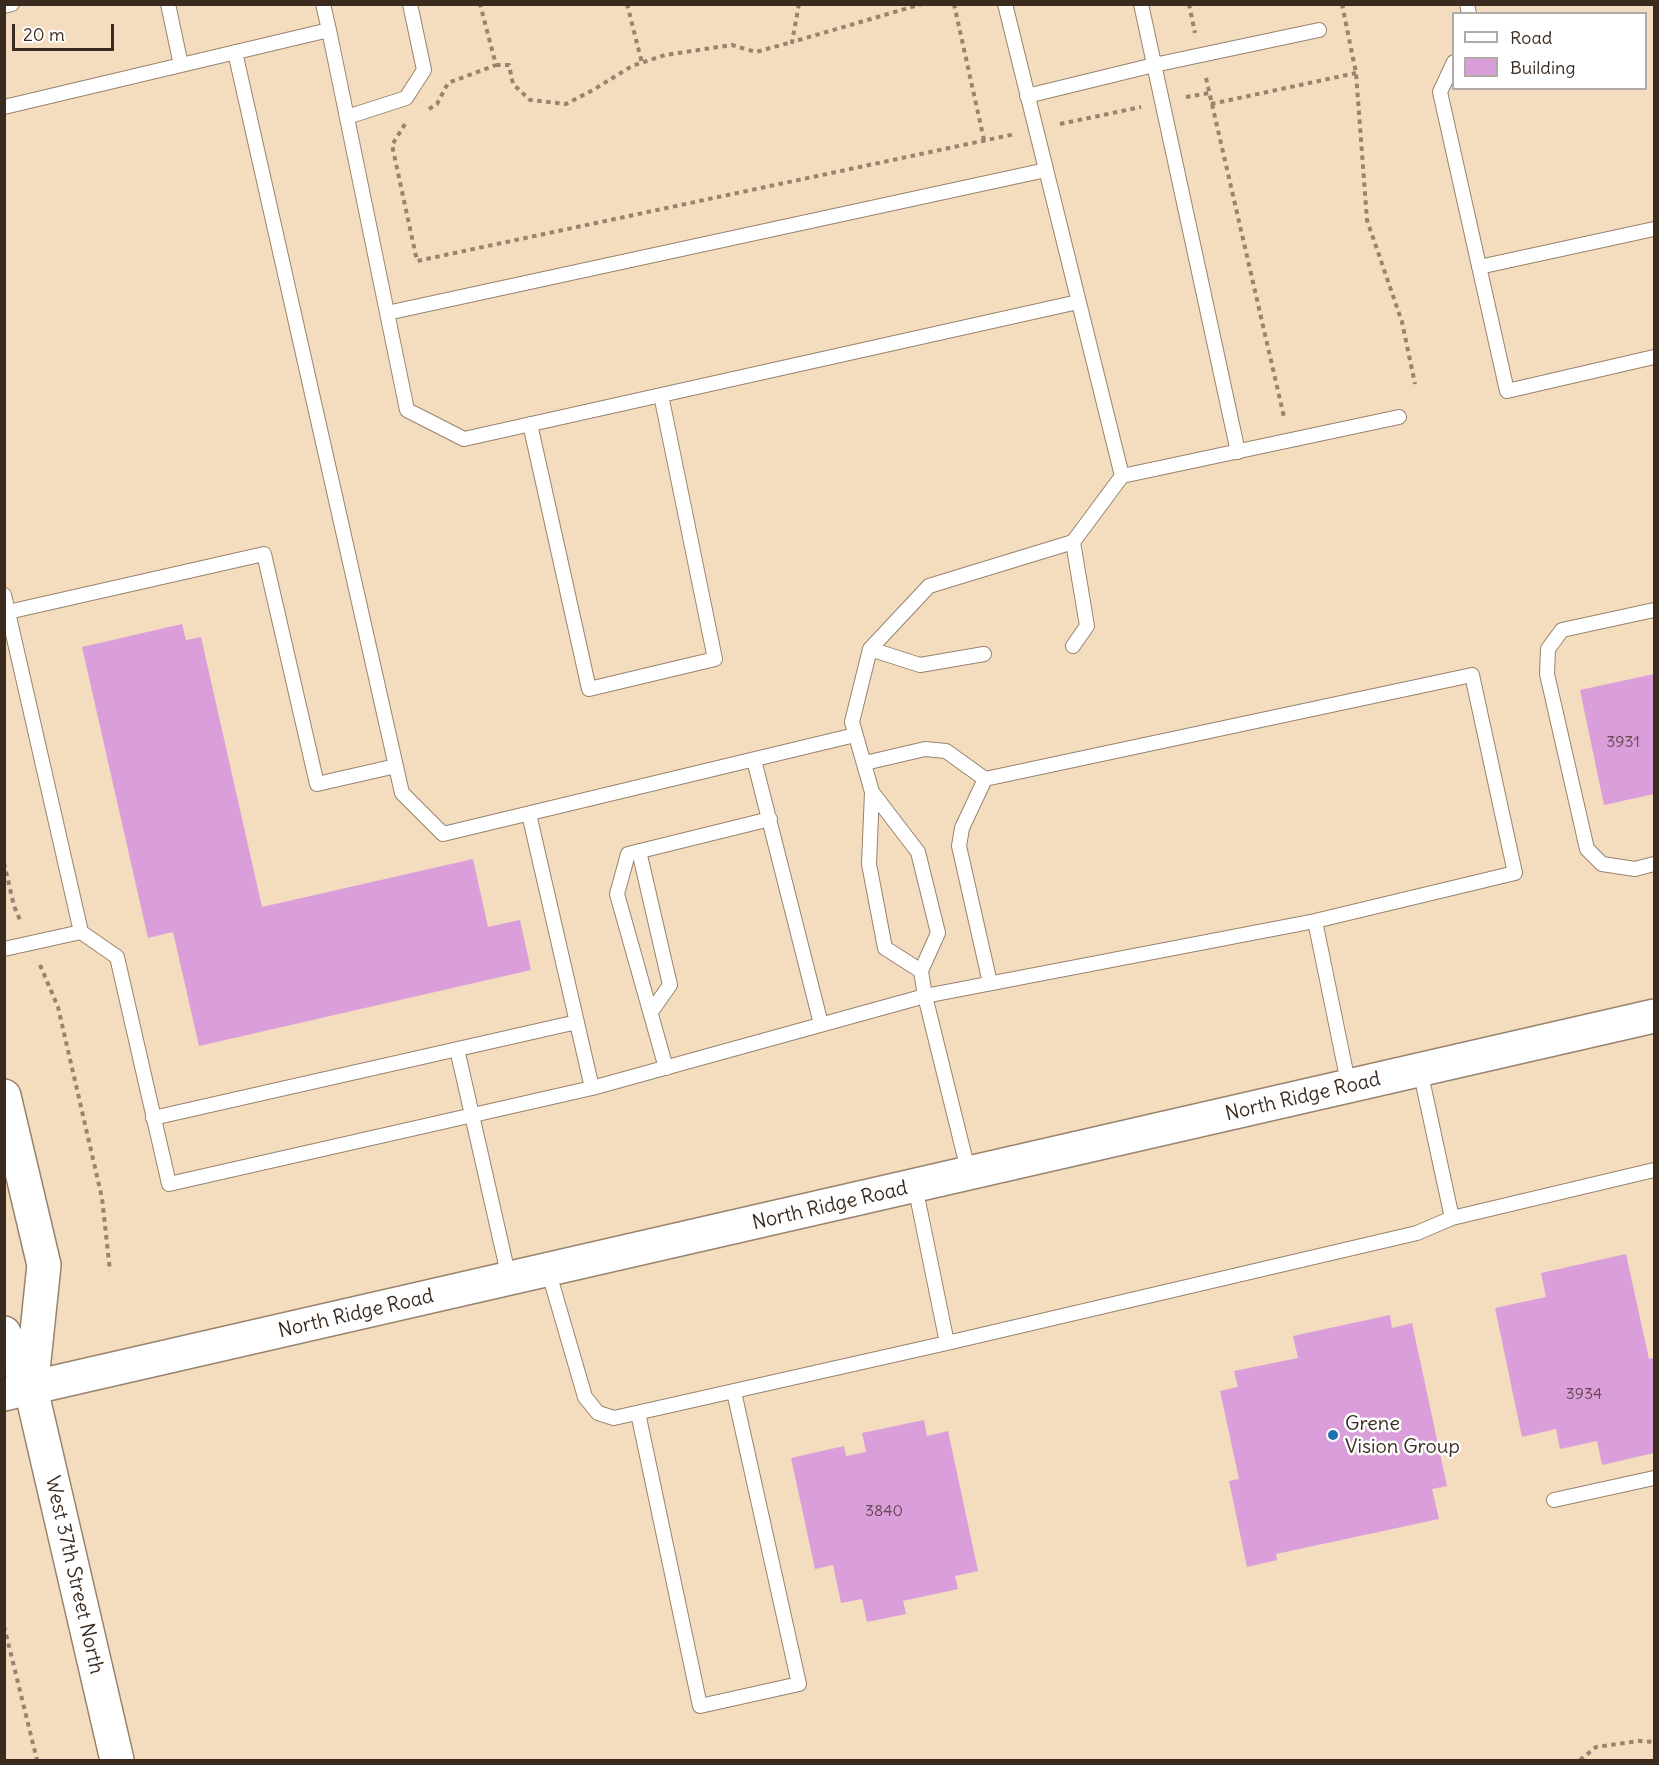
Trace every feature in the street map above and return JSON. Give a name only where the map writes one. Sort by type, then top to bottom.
[{"type":"main road","name":"North Ridge Road","points":[[18,1392],[1654,1016]]},
{"type":"main road","name":"West 37th Street North","points":[[4,1096],[44,1265],[18,1392]]},
{"type":"main road","name":"West 37th Street North","points":[[4,1333],[117,1761]]},
{"type":"lane","points":[[4,6],[12,4]]},
{"type":"lane","points":[[168,4],[181,65]]},
{"type":"lane","points":[[323,4],[406,410],[464,439],[1078,302]]},
{"type":"lane","points":[[346,117],[406,98],[424,70],[410,4]]},
{"type":"lane","points":[[1005,4],[1122,476]]},
{"type":"lane","points":[[1141,4],[1238,452]]},
{"type":"lane","points":[[4,107],[329,30]]},
{"type":"lane","points":[[1027,96],[1155,65],[1320,30]]},
{"type":"lane","points":[[235,52],[402,793],[443,834],[855,735]]},
{"type":"lane","points":[[1452,66],[1440,92],[1507,391],[1654,357]]},
{"type":"lane","points":[[387,313],[1046,170]]},
{"type":"lane","points":[[1479,267],[1654,229]]},
{"type":"lane","points":[[531,424],[589,689],[715,659],[661,395]]},
{"type":"lane","points":[[921,971],[885,948],[869,864],[872,792],[852,722],[870,649],[929,586],[1073,542],[1122,476],[1399,417]]},
{"type":"lane","points":[[1073,542],[1087,626],[1073,646]]},
{"type":"lane","points":[[8,612],[264,554],[317,784],[396,766]]},
{"type":"lane","points":[[4,595],[81,932],[117,957],[169,1184],[592,1088],[925,996],[1315,921],[1515,873],[1472,675],[985,779],[946,751],[924,749],[865,763]]},
{"type":"lane","points":[[1654,610],[1562,630],[1548,649],[1547,674],[1587,849],[1602,864],[1635,868],[1654,864]]},
{"type":"lane","points":[[870,649],[920,665],[984,654]]},
{"type":"lane","points":[[754,760],[771,819],[821,1024]]},
{"type":"lane","points":[[985,779],[962,828],[959,846],[990,983]]},
{"type":"lane","points":[[872,792],[918,852],[938,933],[921,971],[925,996],[969,1174]]},
{"type":"lane","points":[[529,814],[592,1088]]},
{"type":"lane","points":[[666,1068],[617,894],[628,855],[771,819]]},
{"type":"lane","points":[[639,851],[670,985],[651,1012]]},
{"type":"lane","points":[[1315,921],[1348,1087]]},
{"type":"lane","points":[[4,949],[81,932]]},
{"type":"lane","points":[[153,1118],[577,1022]]},
{"type":"lane","points":[[457,1049],[509,1279]]},
{"type":"lane","points":[[1420,1070],[1452,1218]]},
{"type":"lane","points":[[548,1270],[585,1397],[598,1413],[615,1418],[1417,1233],[1452,1218],[1654,1170]]},
{"type":"lane","points":[[915,1186],[947,1343]]},
{"type":"lane","points":[[638,1413],[700,1706],[800,1684],[734,1392]]},
{"type":"lane","points":[[1554,1500],[1654,1478]]},
{"type":"path","points":[[480,4],[496,65]]},
{"type":"path","points":[[627,4],[642,63]]},
{"type":"path","points":[[792,42],[799,4]]},
{"type":"path","points":[[420,115],[437,104],[448,83],[496,65],[508,65],[513,84],[530,100],[566,104],[642,63],[692,50],[732,45],[756,52],[922,4]]},
{"type":"path","points":[[954,4],[984,140]]},
{"type":"path","points":[[1189,4],[1284,417]]},
{"type":"path","points":[[1342,4],[1356,73],[1367,220],[1402,322],[1415,384]]},
{"type":"path","points":[[1211,104],[1356,73]]},
{"type":"path","points":[[412,120],[403,125],[392,145],[417,261],[1209,93]]},
{"type":"path","points":[[4,863],[14,906],[58,1007],[102,1198],[110,1271]]},
{"type":"path","points":[[4,1626],[36,1761]]},
{"type":"path","points":[[1580,1761],[1596,1747],[1639,1741],[1654,1742]]},
{"type":"building","points":[[182,624],[186,640],[201,637],[262,907],[473,859],[488,927],[520,920],[531,970],[199,1046],[173,932],[148,938],[82,647]]},
{"type":"building","points":[[1654,674],[1654,794],[1604,805],[1580,690]]},
{"type":"building","points":[[1626,1254],[1649,1359],[1654,1358],[1654,1453],[1602,1465],[1597,1441],[1560,1449],[1556,1429],[1522,1437],[1495,1308],[1546,1297],[1541,1273]]},
{"type":"building","name":"Grene Vision Group","points":[[1390,1315],[1392,1328],[1412,1323],[1447,1486],[1432,1489],[1439,1519],[1276,1554],[1277,1560],[1247,1567],[1229,1481],[1239,1479],[1220,1391],[1238,1387],[1234,1371],[1298,1358],[1293,1336]]},
{"type":"building","points":[[924,1420],[927,1436],[948,1431],[978,1571],[955,1576],[958,1589],[903,1601],[906,1614],[867,1622],[862,1599],[841,1603],[833,1565],[815,1569],[791,1458],[844,1446],[846,1456],[866,1452],[862,1433]]},
{"type":"place","name":"Grene Vision Group","points":[[1333,1435]]}]
